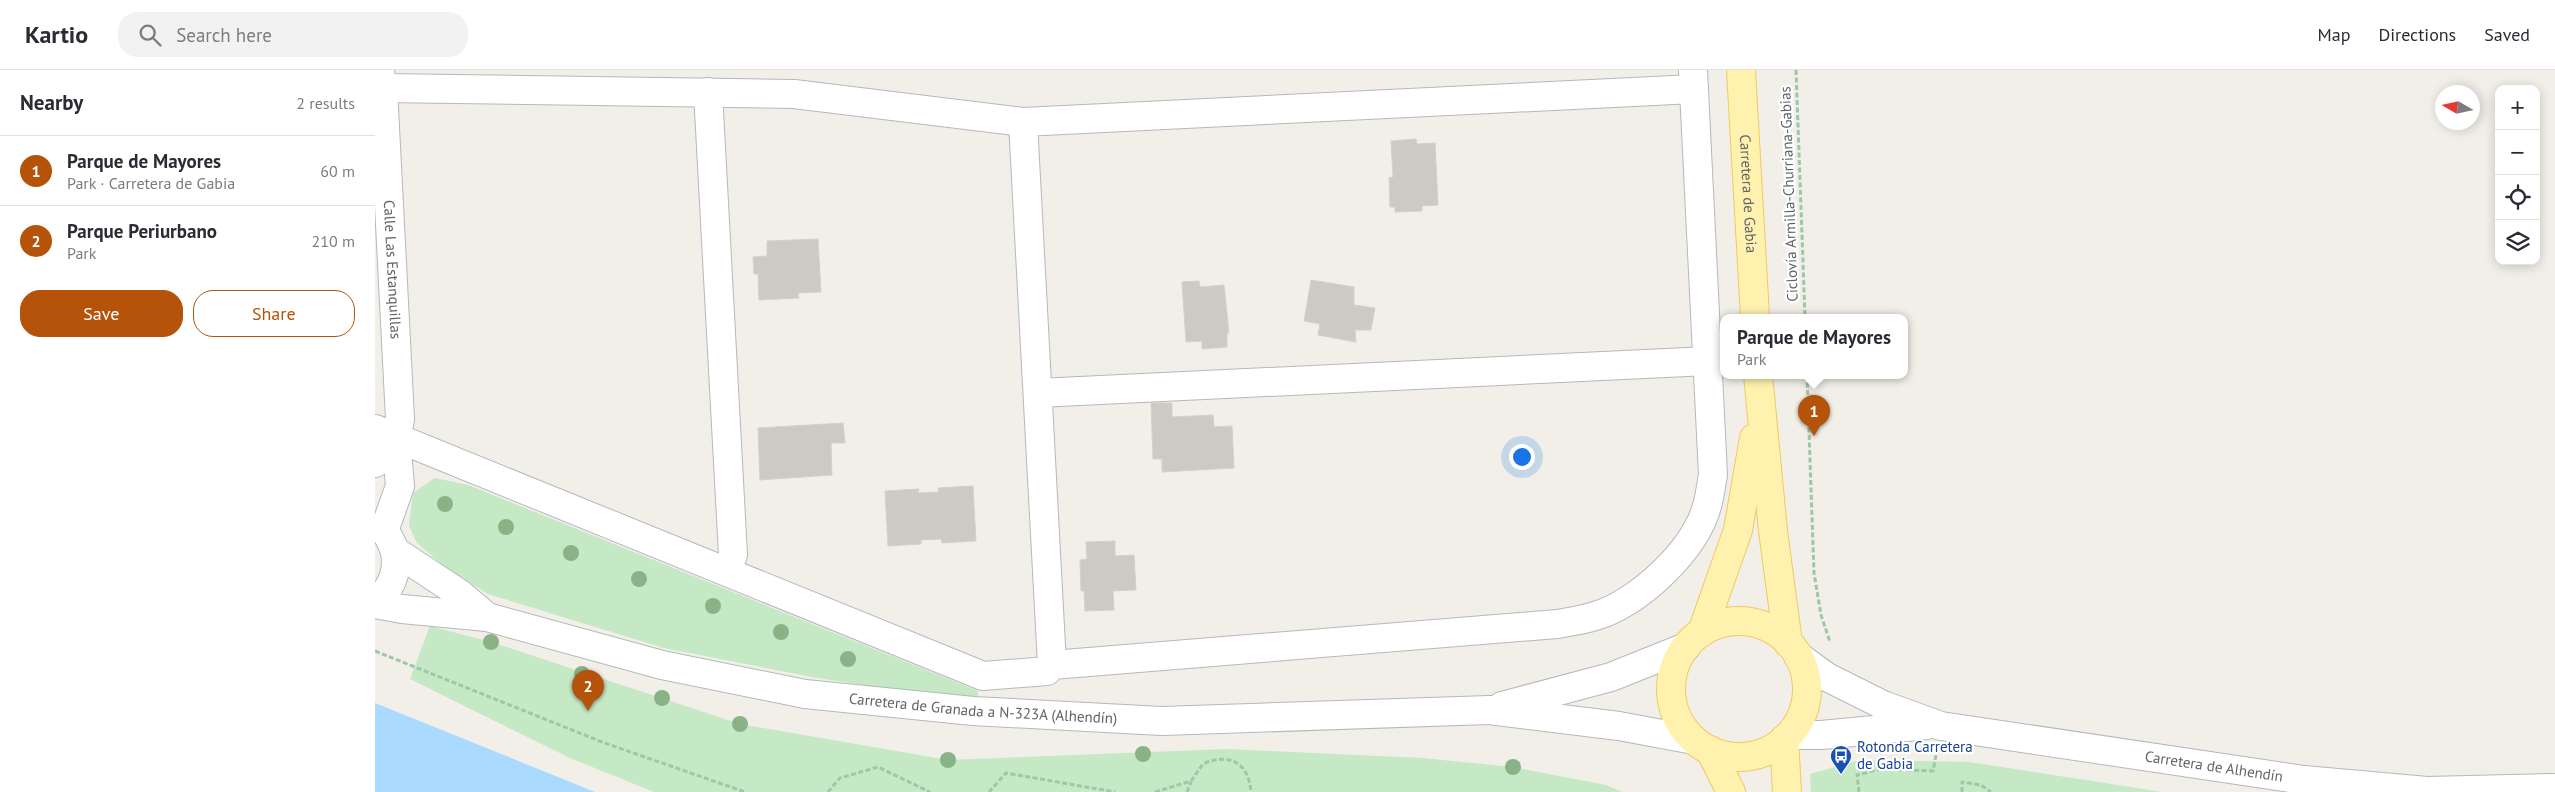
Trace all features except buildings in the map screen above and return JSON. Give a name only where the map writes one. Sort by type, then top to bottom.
[{"type":"main road","name":"Carretera de Gabia","points":[[1741,70],[1755,314]]},
{"type":"main road","points":[[1702,745],[1728,756],[1748,756],[1761,753],[1786,737],[1800,717],[1807,691],[1804,673],[1793,649],[1773,531],[1758,379]]},
{"type":"main road","points":[[1731,792],[1702,745],[1677,717],[1671,692],[1673,670],[1694,639],[1738,530],[1760,407]]},
{"type":"main road","points":[[1694,639],[1725,622],[1749,621],[1771,628],[1793,649]]},
{"type":"main road","points":[[1786,737],[1787,792]]},
{"type":"street","points":[[381,79],[794,94],[1023,122],[1693,80],[1713,475],[1707,507],[1692,536],[1671,566],[1646,589],[1596,616],[1557,624],[1052,665]]},
{"type":"street","name":"Calle Las Estanquillas","points":[[375,604],[392,583],[396,563],[385,535],[400,486],[386,434],[400,419],[381,79]]},
{"type":"street","points":[[708,92],[733,555],[727,570]]},
{"type":"street","points":[[375,463],[386,434],[727,570],[983,676],[1047,671],[1052,665],[1023,122]]},
{"type":"street","points":[[1038,393],[1708,361]]},
{"type":"street","name":"Carretera de Granada a N-323A (Alhendín)","points":[[385,535],[487,617]]},
{"type":"street","name":"Carretera de Granada a N-323A (Alhendín)","points":[[375,604],[402,610],[487,617],[662,665],[805,694],[973,711],[1162,721],[1489,710],[1619,726],[1702,745]]},
{"type":"street","name":"Carretera de Granada a N-323A (Alhendín)","points":[[1489,710],[1611,677],[1694,639]]},
{"type":"street","points":[[1793,649],[1835,681],[1883,705],[1938,725]]},
{"type":"street","points":[[1786,737],[1938,725]]},
{"type":"street","name":"Carretera de Alhendín","points":[[1938,725],[2304,780],[2427,791],[2555,788]]},
{"type":"path","name":"Ciclovía Armilla-Churriana-Gabias","points":[[1795,70],[1805,314]]},
{"type":"path","points":[[1807,379],[1814,573],[1821,615],[1831,645]]},
{"type":"path","points":[[375,651],[602,742],[745,792]]},
{"type":"path","points":[[1859,792],[1857,775],[1881,769],[1933,771],[1938,725]]},
{"type":"path","points":[[1187,792],[1191,781],[1203,764],[1223,758],[1239,764],[1246,772],[1251,792]]},
{"type":"path","points":[[828,792],[840,778],[878,767],[930,792]]},
{"type":"path","points":[[989,792],[1006,773],[1115,792]]},
{"type":"path","points":[[1155,792],[1191,781]]},
{"type":"path","points":[[1191,781],[1191,792]]},
{"type":"path","points":[[1962,792],[1962,782],[1981,785],[1991,792]]},
{"type":"green space","points":[[435,478],[468,485],[978,691],[977,703],[812,677],[664,648],[488,594],[445,567],[417,543],[409,526],[413,493]]},
{"type":"green space","points":[[430,626],[491,642],[740,724],[948,760],[1227,749],[1422,758],[1513,767],[1606,785],[1622,792],[654,792],[570,758],[410,679]]},
{"type":"green space","points":[[1860,760],[1969,762],[2163,792],[1811,792],[1810,774]]},
{"type":"water","points":[[375,703],[595,792],[375,792]]},
{"type":"place","name":"Parque de Mayores","points":[[1814,436]]},
{"type":"place","name":"Parque Periurbano","points":[[588,711]]},
{"type":"place","name":"Rotonda Carretera de Gabia","points":[[1841,775]]}]
